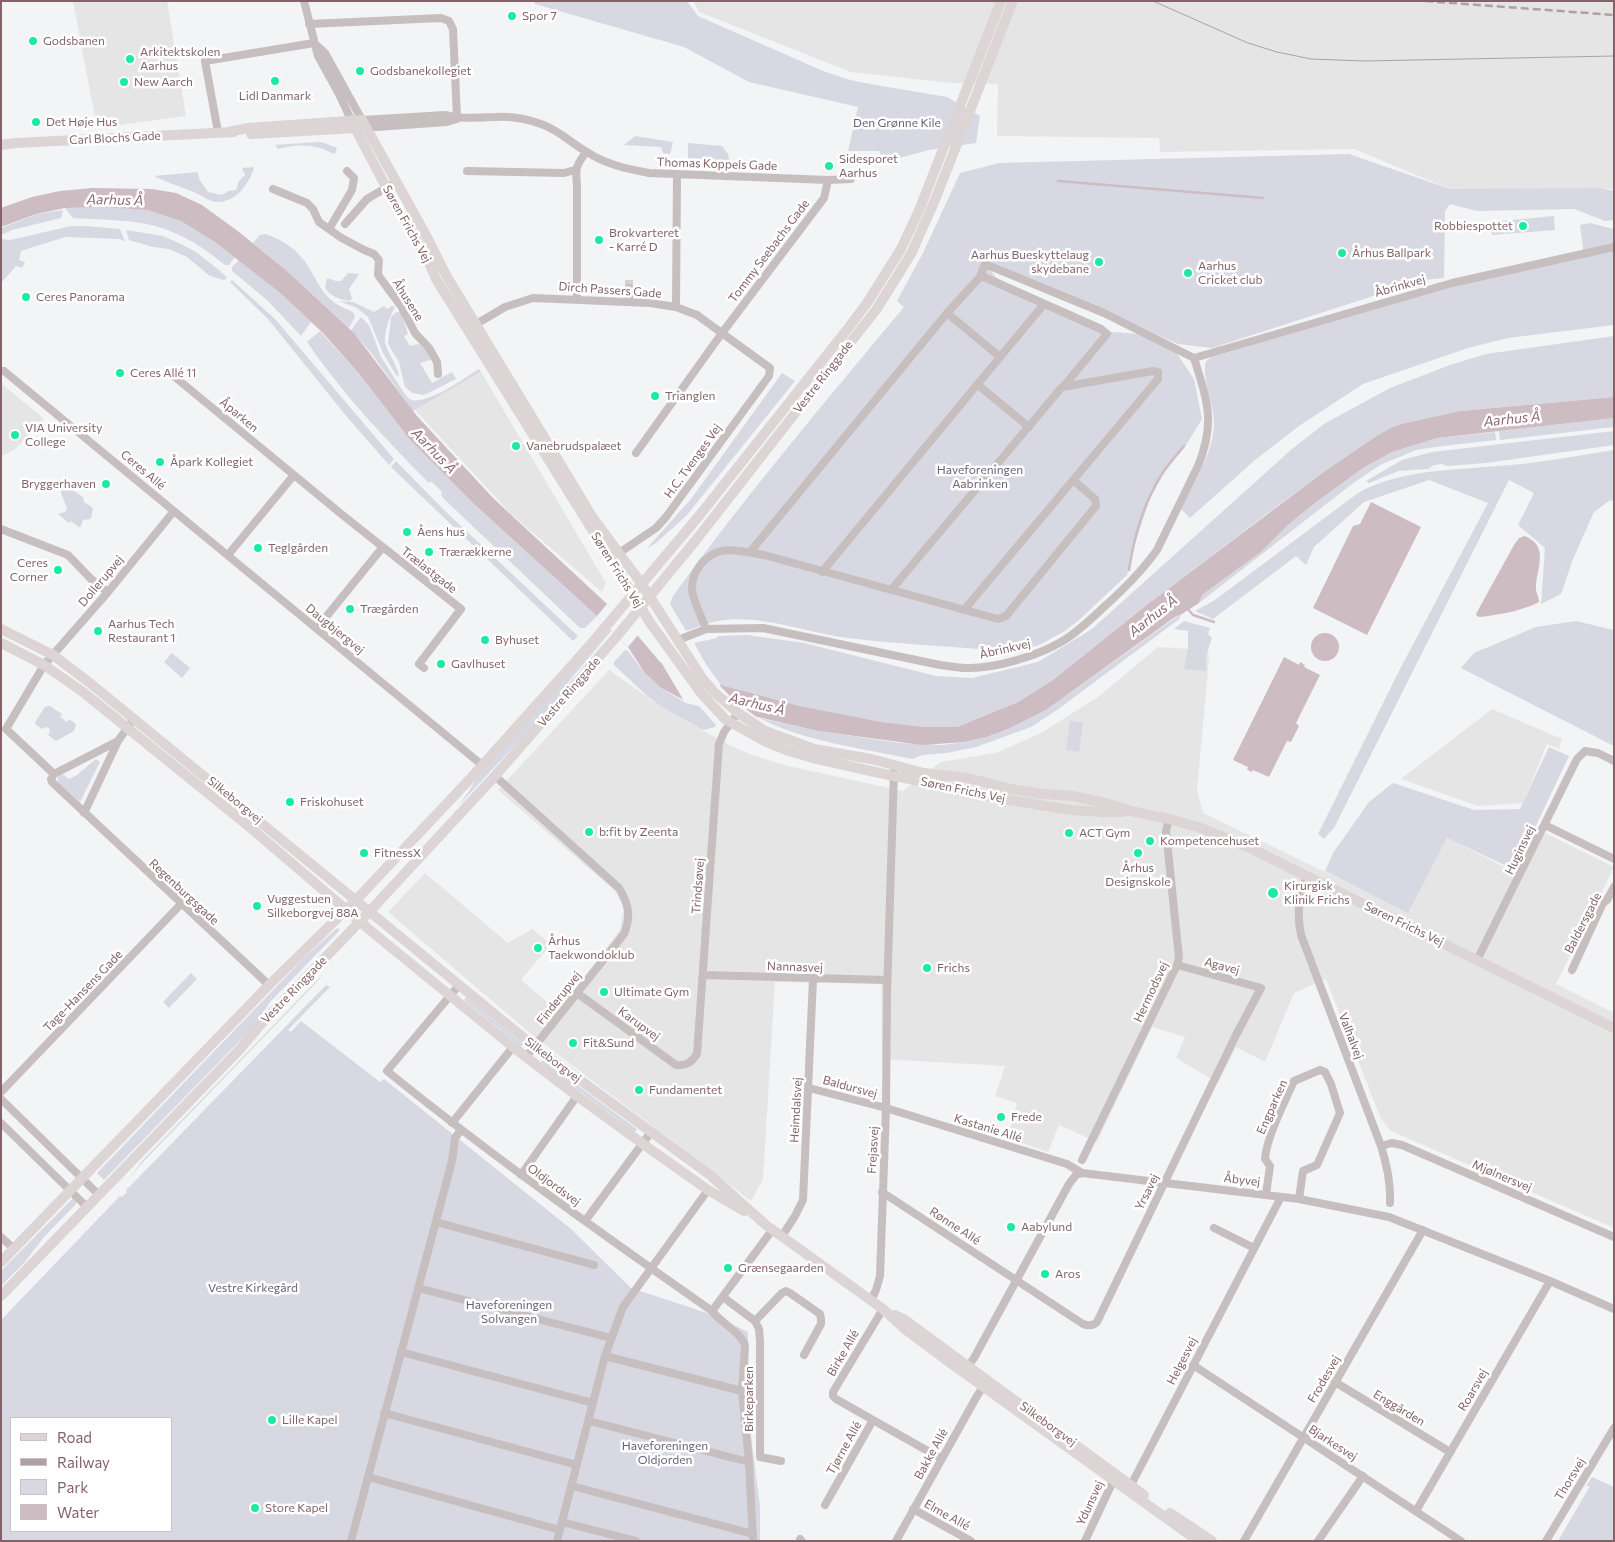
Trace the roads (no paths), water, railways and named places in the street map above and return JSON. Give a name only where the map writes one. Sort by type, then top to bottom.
[{"type":"street","name":"Søren Frichs Vej","points":[[304,1],[318,56],[396,182],[472,327],[584,519],[684,671],[714,708],[731,722],[752,735],[782,749],[893,771],[968,778],[1011,789],[1073,796],[1198,827],[1231,840],[1307,876],[1614,1028]]},
{"type":"street","name":"Vestre Ringgade","points":[[1,1262],[269,985],[356,900],[482,765],[606,625],[722,488],[867,302],[901,249],[925,198],[1001,1]]},
{"type":"street","name":"Vestre Ringgade","points":[[1,1296],[240,1049],[261,1024],[360,922],[495,776],[628,624],[876,310],[911,254],[935,200],[1012,1]]},
{"type":"street","points":[[309,24],[441,18],[449,20],[453,29],[457,118]]},
{"type":"street","points":[[223,132],[216,119],[205,61],[314,43]]},
{"type":"street","name":"Thomas Koppels Gade","points":[[359,124],[447,122],[457,118],[497,116],[531,121],[557,131],[596,158],[625,169],[649,173],[828,180],[851,179]]},
{"type":"street","name":"Søren Frichs Vej","points":[[359,124],[386,187],[427,258],[436,279],[472,327],[592,518],[641,583],[702,678],[714,692],[738,713],[765,730],[792,742],[814,749],[856,756],[893,771]]},
{"type":"street","name":"Carl Blochs Gade","points":[[1,146],[16,143],[223,132],[256,134],[359,124]]},
{"type":"street","points":[[577,299],[577,185],[575,170],[586,152]]},
{"type":"street","points":[[467,171],[564,173],[575,170]]},
{"type":"street","points":[[330,229],[352,190],[354,178],[347,171]]},
{"type":"street","points":[[676,307],[677,174]]},
{"type":"street","name":"Tommy Seebachs Gade","points":[[636,453],[722,333],[824,198],[828,180]]},
{"type":"street","points":[[345,224],[366,199],[396,182]]},
{"type":"street","name":"Åhusene","points":[[273,190],[308,203],[319,222],[364,250],[374,254],[379,260],[378,275],[401,306],[415,333],[430,348],[437,362],[438,374]]},
{"type":"street","points":[[352,190],[366,199]]},
{"type":"street","name":"Åbrinkvej","points":[[678,640],[706,630],[763,628],[940,665],[968,668],[997,665],[1030,657],[1062,642],[1085,624],[1124,590],[1157,550],[1204,452],[1210,421],[1207,402],[1194,358],[1452,283],[1614,247]]},
{"type":"street","points":[[750,552],[947,313],[980,277],[985,264],[1104,313],[1194,358]]},
{"type":"street","points":[[891,590],[1107,334],[1102,329],[984,277],[980,277]]},
{"type":"street","points":[[629,288],[629,302]]},
{"type":"street","name":"Dirch Passers Gade","points":[[472,327],[524,300],[544,297],[650,303],[676,307],[697,315],[770,368]]},
{"type":"street","points":[[822,572],[1044,304]]},
{"type":"street","points":[[947,313],[1000,357]]},
{"type":"street","name":"H.C. Tvenges Vej","points":[[619,553],[656,528],[666,517],[769,376],[770,368]]},
{"type":"street","name":"Ceres Allé","points":[[4,371],[174,511]]},
{"type":"street","points":[[964,610],[1159,376],[1158,372],[1153,371],[1062,387]]},
{"type":"street","name":"Åparken","points":[[170,372],[382,548]]},
{"type":"street","points":[[978,384],[1029,427]]},
{"type":"street","points":[[228,555],[294,475]]},
{"type":"street","points":[[706,630],[692,590],[694,573],[701,563],[722,551],[750,552],[764,555],[998,619],[1006,616],[1096,506],[1095,499],[1073,480]]},
{"type":"street","name":"Daugbjergvej","points":[[174,511],[482,765]]},
{"type":"street","name":"Dollerupvej","points":[[54,774],[6,729],[44,665],[108,592],[174,511]]},
{"type":"street","points":[[1,529],[68,555],[91,579],[108,592]]},
{"type":"street","name":"Trælastgade","points":[[317,628],[382,548],[461,608],[419,664],[424,668]]},
{"type":"street","name":"Silkeborgvej","points":[[1,629],[53,655],[90,683],[535,1047],[710,1175],[769,1227]]},
{"type":"street","name":"Silkeborgvej","points":[[1,643],[44,665],[70,682],[128,727],[246,824],[360,922],[513,1047],[577,1096],[708,1190],[782,1236],[882,1309],[905,1320],[986,1384],[1198,1539],[1212,1541]]},
{"type":"street","name":"Trindsøvej","points":[[690,1063],[697,1054],[699,1044],[719,744],[724,732],[738,713]]},
{"type":"street","points":[[84,814],[118,741],[135,719]]},
{"type":"street","points":[[54,774],[118,741]]},
{"type":"street","name":"Huginsvej","points":[[1477,960],[1577,759],[1585,752],[1598,753],[1614,761]]},
{"type":"street","name":"Frejasvej","points":[[871,1300],[880,1276],[886,1108],[887,980],[893,771]]},
{"type":"street","name":"Regenburgsgade","points":[[54,774],[51,779],[52,782],[84,814],[269,985]]},
{"type":"street","name":"Finderupvej","points":[[495,776],[619,888],[625,896],[629,915],[624,934],[526,1057]]},
{"type":"street","name":"Hermodsvej","points":[[1082,1160],[1179,958],[1166,831],[1169,819]]},
{"type":"street","points":[[1545,825],[1614,859]]},
{"type":"street","name":"Valhalvej","points":[[1307,876],[1300,900],[1299,921],[1301,935],[1381,1146],[1388,1168],[1390,1204]]},
{"type":"street","name":"Baldersgade","points":[[1572,970],[1604,903],[1608,900],[1614,887]]},
{"type":"street","name":"Tage-Hansens Gade","points":[[1,1092],[181,904]]},
{"type":"street","name":"Agavej","points":[[1177,965],[1261,988]]},
{"type":"street","name":"Nannasvej","points":[[703,975],[887,980]]},
{"type":"street","name":"Heimdalsvej","points":[[782,1236],[803,1200],[813,979]]},
{"type":"street","points":[[450,995],[459,985]]},
{"type":"street","name":"Yrsavej","points":[[1016,1280],[1083,1324],[1090,1325],[1097,1322],[1231,1045],[1261,988]]},
{"type":"street","name":"Karupvej","points":[[577,993],[676,1065],[684,1066],[690,1063]]},
{"type":"street","name":"Oldjordsvej","points":[[450,995],[387,1071],[521,1175],[712,1311],[719,1320],[740,1336],[744,1340],[745,1346],[742,1391]]},
{"type":"street","name":"Silkeborgvej","points":[[452,1123],[513,1047]]},
{"type":"street","name":"Engparken","points":[[1266,1195],[1270,1166],[1265,1159],[1265,1150],[1286,1099],[1294,1081],[1320,1070],[1325,1072],[1331,1084],[1340,1113],[1317,1164],[1303,1171],[1299,1199]]},
{"type":"street","name":"Baldursvej","points":[[808,1088],[886,1108]]},
{"type":"street","name":"Silkeborgvej","points":[[521,1175],[577,1096]]},
{"type":"street","points":[[1,1099],[99,1195]]},
{"type":"street","name":"Kastanie Allé","points":[[886,1108],[1067,1164],[1082,1173]]},
{"type":"street","points":[[1,1123],[87,1207]]},
{"type":"street","points":[[351,1541],[452,1162],[455,1138],[461,1130]]},
{"type":"street","points":[[585,1221],[651,1132]]},
{"type":"street","name":"Mjølnersvej","points":[[1381,1146],[1392,1143],[1402,1145],[1614,1237]]},
{"type":"street","points":[[966,1369],[1069,1184],[1076,1174],[1082,1173]]},
{"type":"street","name":"Åbyvej","points":[[1082,1173],[1299,1199],[1389,1217],[1550,1281],[1614,1309]]},
{"type":"street","points":[[557,1541],[605,1356],[623,1307],[708,1190]]},
{"type":"street","name":"Rønne Allé","points":[[882,1192],[1016,1280]]},
{"type":"street","name":"Helgesvej","points":[[1131,1485],[1281,1197]]},
{"type":"street","points":[[436,1222],[594,1265]]},
{"type":"street","points":[[712,1311],[769,1227]]},
{"type":"street","points":[[1214,1228],[1254,1248]]},
{"type":"street","name":"Frodesvej","points":[[1244,1541],[1423,1230]]},
{"type":"street","points":[[1,1237],[14,1249]]},
{"type":"street","name":"Roarsvej","points":[[1416,1511],[1550,1281]]},
{"type":"street","points":[[418,1288],[611,1338]]},
{"type":"street","points":[[722,1297],[755,1321],[782,1293],[786,1291],[790,1293],[821,1316],[820,1324],[804,1354]]},
{"type":"street","name":"Birke Allé","points":[[873,1420],[836,1399],[833,1396],[833,1392],[882,1309]]},
{"type":"street","name":"Birkeparken","points":[[755,1321],[759,1329],[760,1341],[760,1457],[781,1461]]},
{"type":"street","points":[[401,1352],[593,1403]]},
{"type":"street","points":[[572,1486],[753,1537],[749,1462],[742,1391],[605,1356]]},
{"type":"street","name":"Bjarkesvej","points":[[1193,1365],[1461,1541]]},
{"type":"street","name":"Enggården","points":[[1335,1382],[1450,1452]]},
{"type":"street","name":"Bakke Allé","points":[[896,1541],[977,1396],[986,1384]]},
{"type":"street","points":[[384,1414],[577,1465]]},
{"type":"street","name":"Tjørne Allé","points":[[826,1505],[873,1420],[942,1458]]},
{"type":"street","points":[[589,1421],[749,1462]]},
{"type":"street","name":"Thorsvej","points":[[1546,1541],[1614,1428]]},
{"type":"street","points":[[1318,1541],[1363,1476]]},
{"type":"street","points":[[368,1477],[561,1526],[636,1541]]},
{"type":"street","name":"Silkeborgvej","points":[[1115,1478],[1131,1485],[1164,1509],[1198,1539]]},
{"type":"street","name":"Ydunsvej","points":[[1085,1541],[1115,1478]]},
{"type":"street","name":"Elme Allé","points":[[913,1509],[971,1541]]},
{"type":"water","name":"Aarhus Å","points":[[92,188],[152,189],[176,193],[202,205],[287,271],[354,333],[417,416],[493,498],[607,604],[660,662],[721,685],[800,706],[882,722],[925,727],[957,727],[1018,702],[1053,680],[1148,604],[1325,471],[1391,428],[1405,423],[1460,411],[1614,397],[1614,418],[1437,438],[1392,452],[1363,468],[1315,503],[1288,525],[1261,552],[1202,595],[1199,603],[1175,617],[1046,710],[1010,728],[987,737],[964,742],[922,745],[818,731],[684,700],[661,688],[645,673],[628,647],[597,616],[474,504],[410,440],[361,376],[323,333],[279,292],[215,242],[181,221],[148,210],[104,207],[65,208],[36,214],[1,227],[1,208],[32,197],[60,191]]},
{"type":"water","points":[[1371,502],[1421,527],[1367,635],[1313,608],[1353,526],[1360,524]]},
{"type":"water","points":[[1525,536],[1538,546],[1540,553],[1536,582],[1539,602],[1510,612],[1479,617],[1476,615],[1477,612],[1514,545],[1519,538]]},
{"type":"water","points":[[1325,633],[1335,637],[1339,647],[1335,657],[1325,661],[1315,657],[1311,647],[1315,637]]},
{"type":"water","points":[[1284,657],[1299,665],[1300,662],[1305,665],[1304,667],[1320,675],[1296,723],[1299,726],[1291,742],[1287,741],[1269,777],[1253,770],[1252,772],[1247,770],[1248,767],[1233,760]]},
{"type":"waterway","points":[[1058,181],[1263,198]]},
{"type":"waterway","points":[[1129,570],[1137,533],[1150,496],[1164,470],[1184,446]]},
{"type":"waterway","name":"Aarhus Å","points":[[1187,608],[1193,615],[1214,622]]},
{"type":"tunnel","points":[[629,276],[629,288]]},
{"type":"tram line","points":[[1153,1],[1248,43],[1277,52],[1311,59],[1364,61],[1614,56]]},
{"type":"railway","points":[[1425,1],[1614,15]]},
{"type":"place","name":"Spor 7","points":[[512,16]]},
{"type":"place","name":"Godsbanen","points":[[33,41]]},
{"type":"place","name":"Arkitektskolen Aarhus","points":[[130,59]]},
{"type":"place","name":"Godsbanekollegiet","points":[[360,71]]},
{"type":"place","name":"Lidl Danmark","points":[[275,81]]},
{"type":"place","name":"New Aarch","points":[[124,82]]},
{"type":"place","name":"Det Høje Hus","points":[[36,122]]},
{"type":"place","name":"Sidesporet Aarhus","points":[[829,166]]},
{"type":"place","name":"Robbiespottet","points":[[1523,226]]},
{"type":"place","name":"Brokvarteret - Karré D","points":[[599,240]]},
{"type":"place","name":"Århus Ballpark","points":[[1342,253]]},
{"type":"place","name":"Aarhus Bueskyttelaug skydebane","points":[[1099,262]]},
{"type":"place","name":"Aarhus Cricket club","points":[[1188,273]]},
{"type":"place","name":"Ceres Panorama","points":[[26,297]]},
{"type":"place","name":"Ceres Allé 11","points":[[120,373]]},
{"type":"place","name":"Trianglen","points":[[655,396]]},
{"type":"place","name":"VIA University College","points":[[15,435]]},
{"type":"place","name":"Vanebrudspalæet","points":[[516,446]]},
{"type":"place","name":"Åpark Kollegiet","points":[[160,462]]},
{"type":"place","name":"Bryggerhaven","points":[[106,484]]},
{"type":"place","name":"Åens hus","points":[[407,532]]},
{"type":"place","name":"Teglgården","points":[[258,548]]},
{"type":"place","name":"Trærækkerne","points":[[429,552]]},
{"type":"place","name":"Ceres Corner","points":[[58,570]]},
{"type":"place","name":"Trægården","points":[[350,609]]},
{"type":"place","name":"Aarhus Tech Restaurant 1","points":[[98,631]]},
{"type":"place","name":"Byhuset","points":[[485,640]]},
{"type":"place","name":"Gavlhuset","points":[[441,664]]},
{"type":"place","name":"Friskohuset","points":[[290,802]]},
{"type":"place","name":"b:fit by Zeenta","points":[[589,832]]},
{"type":"place","name":"ACT Gym","points":[[1069,833]]},
{"type":"place","name":"Kompetencehuset","points":[[1150,841]]},
{"type":"place","name":"FitnessX","points":[[364,853]]},
{"type":"place","name":"Århus Designskole","points":[[1138,853]]},
{"type":"place","name":"Kirurgisk Klinik Frichs","points":[[1273,893]]},
{"type":"place","name":"Vuggestuen Silkeborgvej 88A","points":[[257,906]]},
{"type":"place","name":"Århus Taekwondoklub","points":[[538,948]]},
{"type":"place","name":"Frichs","points":[[927,968]]},
{"type":"place","name":"Ultimate Gym","points":[[604,992]]},
{"type":"place","name":"Fit&Sund","points":[[573,1043]]},
{"type":"place","name":"Fundamentet","points":[[639,1090]]},
{"type":"place","name":"Frede","points":[[1001,1117]]},
{"type":"place","name":"Aabylund","points":[[1011,1227]]},
{"type":"place","name":"Grænsegaarden","points":[[728,1268]]},
{"type":"place","name":"Aros","points":[[1045,1274]]},
{"type":"place","name":"Lille Kapel","points":[[272,1420]]},
{"type":"place","name":"Store Kapel","points":[[255,1508]]},
{"type":"park label","name":"Den Grønne Kile","points":[[897,123]]},
{"type":"park label","name":"Haveforeningen Aabrinken","points":[[980,477]]},
{"type":"park label","name":"Vestre Kirkegård","points":[[253,1288]]},
{"type":"park label","name":"Haveforeningen Solvangen","points":[[509,1312]]},
{"type":"park label","name":"Haveforeningen Oldjorden","points":[[665,1453]]}]
